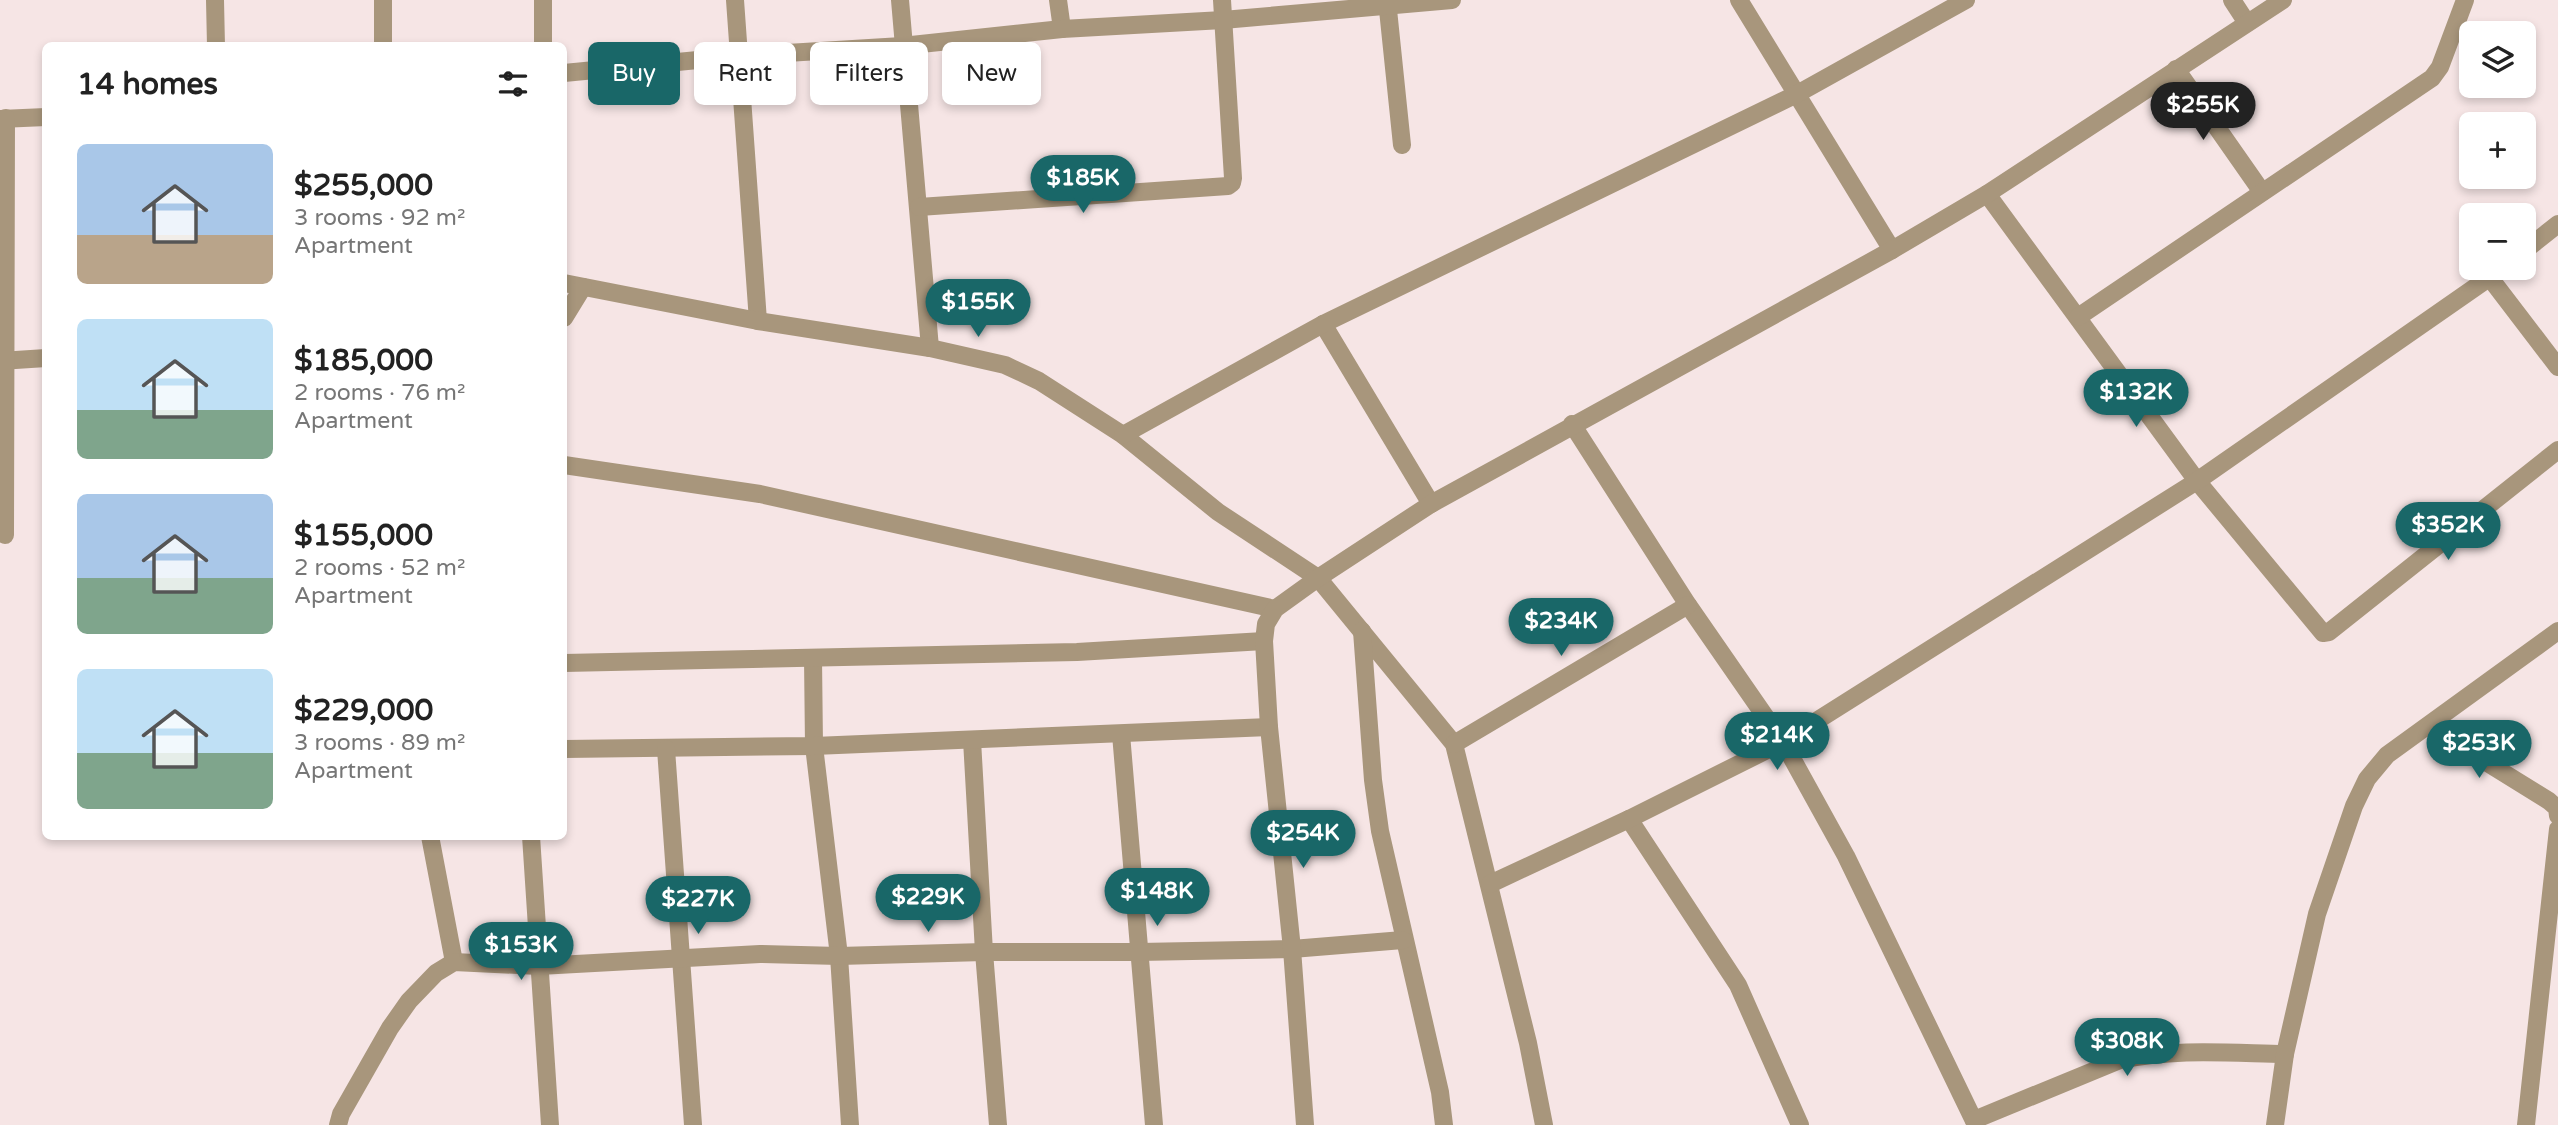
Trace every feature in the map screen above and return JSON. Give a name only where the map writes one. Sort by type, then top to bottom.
[{"type":"street","points":[[215,0],[216,42]]},
{"type":"street","points":[[383,0],[383,42]]},
{"type":"street","points":[[543,0],[543,42]]},
{"type":"street","points":[[735,0],[738,42]]},
{"type":"street","points":[[900,0],[902,42]]},
{"type":"street","points":[[1058,0],[1062,29]]},
{"type":"street","points":[[919,207],[1228,186],[1233,178],[1222,0]]},
{"type":"street","points":[[928,43],[1062,29],[1223,20],[1387,2],[1452,0]]},
{"type":"street","points":[[1739,0],[1892,250]]},
{"type":"street","points":[[1123,435],[1323,324],[1797,94],[1966,0]]},
{"type":"street","points":[[2232,0],[2247,23]]},
{"type":"street","points":[[1305,1125],[1292,949],[1269,727],[1264,641],[1266,624],[1275,609],[1431,504],[1892,250],[1987,194],[2283,0]]},
{"type":"street","points":[[2078,317],[2432,78],[2440,67],[2465,0]]},
{"type":"street","points":[[1387,2],[1402,145]]},
{"type":"street","points":[[567,73],[694,60]]},
{"type":"street","points":[[2176,69],[2262,192]]},
{"type":"street","points":[[743,105],[758,321]]},
{"type":"street","points":[[908,105],[930,348]]},
{"type":"street","points":[[5,536],[2,361],[3,118],[42,117]]},
{"type":"street","points":[[1987,194],[2197,481],[2323,633],[2329,632],[2558,450]]},
{"type":"street","points":[[2536,241],[2558,224]]},
{"type":"street","points":[[1490,884],[1629,820],[1783,742],[2197,481],[2487,280]]},
{"type":"street","points":[[2502,280],[2558,367]]},
{"type":"street","points":[[567,284],[758,321],[930,348],[1006,365],[1039,381],[1123,435],[1218,512],[1318,578],[1454,744],[1528,1042],[1544,1125]]},
{"type":"street","points":[[567,313],[583,287]]},
{"type":"street","points":[[1323,324],[1431,504]]},
{"type":"street","points":[[2,361],[42,358]]},
{"type":"street","points":[[1572,424],[1688,605],[1783,742],[1846,856],[1975,1123],[2120,1060],[2175,1052],[2285,1054]]},
{"type":"street","points":[[567,465],[760,494],[1275,609]]},
{"type":"street","points":[[1454,744],[1688,605]]},
{"type":"street","points":[[1362,631],[1373,780],[1380,831],[1440,1092],[1444,1125]]},
{"type":"street","points":[[2275,1125],[2285,1054],[2316,914],[2354,806],[2367,779],[2388,755],[2558,631]]},
{"type":"street","points":[[567,663],[1077,652],[1264,641]]},
{"type":"street","points":[[813,658],[814,746],[839,956],[850,1125]]},
{"type":"street","points":[[2428,726],[2549,801],[2557,808],[2558,816]]},
{"type":"street","points":[[567,749],[814,746],[1269,727]]},
{"type":"street","points":[[1121,734],[1154,1125]]},
{"type":"street","points":[[972,740],[984,952],[998,1125]]},
{"type":"street","points":[[666,749],[693,1125]]},
{"type":"street","points":[[1629,820],[1738,985],[1800,1125]]},
{"type":"street","points":[[2526,1125],[2558,829]]},
{"type":"street","points":[[431,840],[454,962]]},
{"type":"street","points":[[531,840],[550,1125]]},
{"type":"street","points":[[338,1125],[341,1114],[409,1001],[436,973],[454,962],[539,966],[760,954],[839,956],[1292,949],[1403,940]]}]
